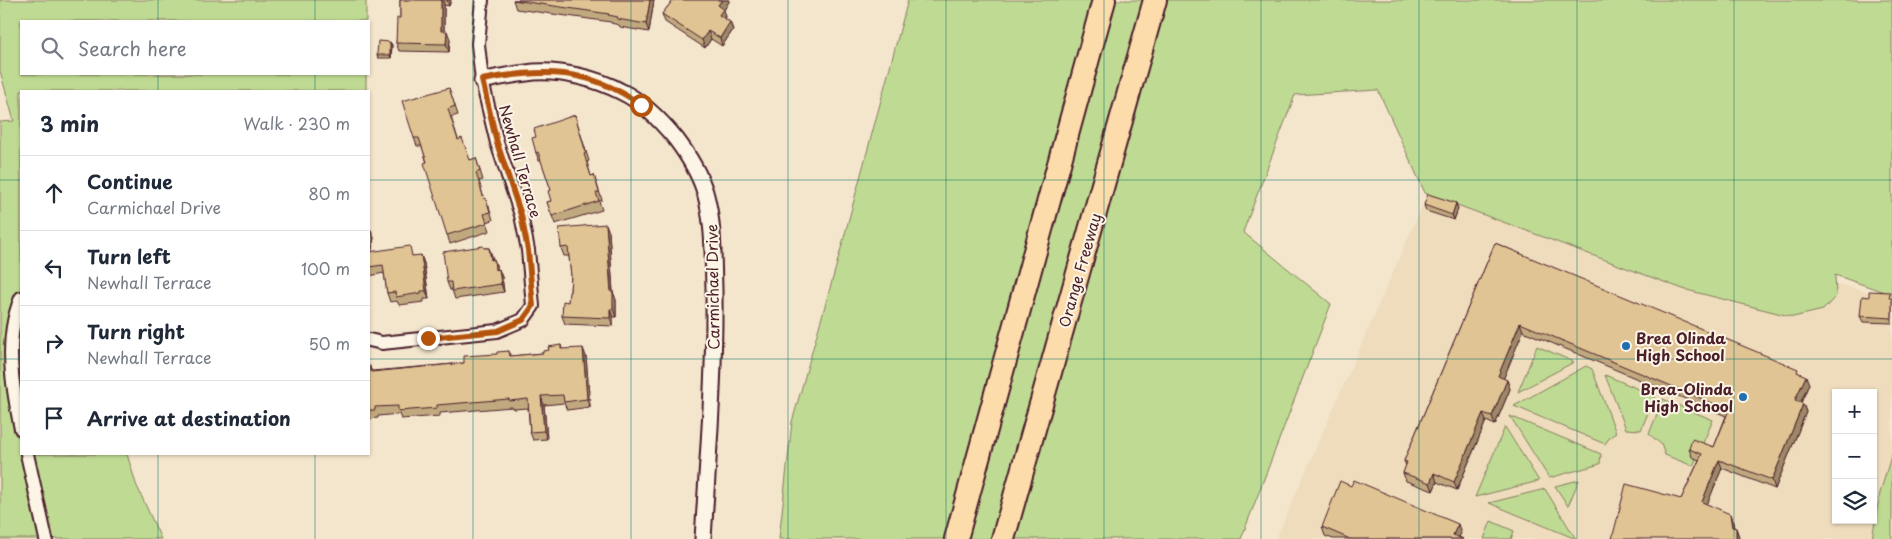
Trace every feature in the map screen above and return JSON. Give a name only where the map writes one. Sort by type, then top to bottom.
[{"type":"highway","points":[[956,539],[1104,0]]},
{"type":"highway","name":"Orange Freeway","points":[[1003,539],[1154,0]]},
{"type":"street","name":"Newhall Terrace","points":[[370,340],[382,343],[498,331],[523,320],[533,306],[528,250],[521,215],[497,143],[482,80],[478,44],[482,0]]},
{"type":"street","name":"Carmichael Drive","points":[[482,80],[536,72],[565,74],[596,81],[623,92],[665,126],[684,150],[699,174],[710,212],[713,246],[714,312],[713,371],[703,539]]},
{"type":"street","points":[[20,300],[15,313],[10,354],[16,408],[20,424]]},
{"type":"street","points":[[27,455],[46,539]]},
{"type":"shaded area","name":"Brea Olinda High School","points":[[1436,174],[1892,299],[1892,539],[1276,539]]},
{"type":"green space","points":[[0,0],[366,0],[366,20],[20,20],[20,75],[366,75],[366,90],[20,90],[20,455],[127,455],[136,484],[161,539],[0,539],[0,122],[14,121],[0,71]]},
{"type":"green space","points":[[908,0],[1892,0],[1892,296],[1835,275],[1836,296],[1823,310],[1793,317],[1683,289],[1425,193],[1378,90],[1295,95],[1243,232],[1331,304],[1241,539],[779,539],[792,422]]},
{"type":"green space","points":[[1537,346],[1574,362],[1518,392]]},
{"type":"green space","points":[[1586,366],[1592,369],[1616,433],[1605,444],[1514,406]]},
{"type":"green space","points":[[1605,375],[1655,396],[1641,430],[1626,429]]},
{"type":"green space","points":[[1663,399],[1713,420],[1693,466],[1665,455],[1661,444],[1649,434]]},
{"type":"green space","points":[[1510,416],[1601,454],[1600,464],[1549,478]]},
{"type":"green space","points":[[1505,427],[1539,481],[1475,497]]},
{"type":"green space","points":[[1892,453],[1892,539],[1872,539],[1875,524],[1877,524],[1880,493]]},
{"type":"green space","points":[[1579,480],[1568,506],[1555,486]]},
{"type":"green space","points":[[1545,489],[1576,539],[1489,503]]},
{"type":"green space","points":[[1491,521],[1514,531],[1511,539],[1484,539]]},
{"type":"building","points":[[400,0],[441,0],[441,31],[447,31],[446,44],[396,43],[397,18],[400,18]]},
{"type":"building","points":[[513,0],[650,0],[646,24],[617,19],[618,17],[609,14]]},
{"type":"building","points":[[673,0],[722,0],[718,5],[723,9],[719,15],[730,22],[720,38],[708,31],[702,40],[662,14]]},
{"type":"building","points":[[378,41],[390,42],[390,55],[377,55]]},
{"type":"building","points":[[449,88],[455,106],[448,109],[458,140],[462,138],[470,160],[476,158],[480,171],[476,173],[490,212],[484,214],[487,223],[447,235],[424,163],[427,162],[419,138],[414,138],[402,101]]},
{"type":"building","points":[[575,115],[586,153],[584,154],[591,176],[594,175],[599,192],[596,193],[599,201],[552,216],[547,202],[551,201],[548,191],[551,190],[538,152],[536,153],[532,138],[536,137],[534,129]]},
{"type":"building","points":[[1428,194],[1456,203],[1452,215],[1424,205]]},
{"type":"building","points":[[606,224],[611,292],[613,292],[613,309],[610,309],[610,318],[562,316],[563,301],[568,302],[571,276],[568,247],[561,248],[559,228]]},
{"type":"building","name":"Brea-Olinda High School","points":[[1495,243],[1798,369],[1797,372],[1806,376],[1795,400],[1803,404],[1772,480],[1719,460],[1702,502],[1730,514],[1732,527],[1736,528],[1736,539],[1612,539],[1626,484],[1681,499],[1702,454],[1689,449],[1692,439],[1714,447],[1729,410],[1520,323],[1498,376],[1507,380],[1492,416],[1483,413],[1454,482],[1434,473],[1430,483],[1403,473],[1407,462],[1404,461]]},
{"type":"building","points":[[410,246],[412,256],[421,255],[426,291],[396,297],[395,292],[387,293],[383,265],[370,267],[370,252]]},
{"type":"building","points":[[483,246],[484,248],[489,248],[491,260],[494,259],[495,270],[499,269],[501,284],[452,291],[451,282],[447,282],[443,252]]},
{"type":"building","points":[[1869,291],[1890,292],[1889,298],[1892,298],[1892,318],[1860,316],[1862,296],[1869,297]]},
{"type":"building","points":[[561,345],[561,349],[583,348],[587,399],[564,402],[563,395],[541,396],[544,431],[530,432],[528,399],[437,405],[437,408],[398,411],[398,406],[375,407],[375,410],[370,410],[370,366],[371,372],[464,363],[464,356],[497,354],[497,352],[509,351],[510,356],[543,353],[543,351],[549,350],[548,347]]},
{"type":"building","points":[[1354,480],[1458,524],[1453,535],[1463,539],[1350,539],[1322,527],[1340,481],[1351,486]]},
{"type":"place","name":"Brea Olinda High School","points":[[1626,346]]},
{"type":"place","name":"Brea-Olinda High School","points":[[1743,397]]},
{"type":"route","points":[[428,338],[498,331],[523,320],[533,306],[532,280],[521,215],[497,143],[482,80],[536,72],[565,74],[596,81],[623,92],[641,105]]}]
